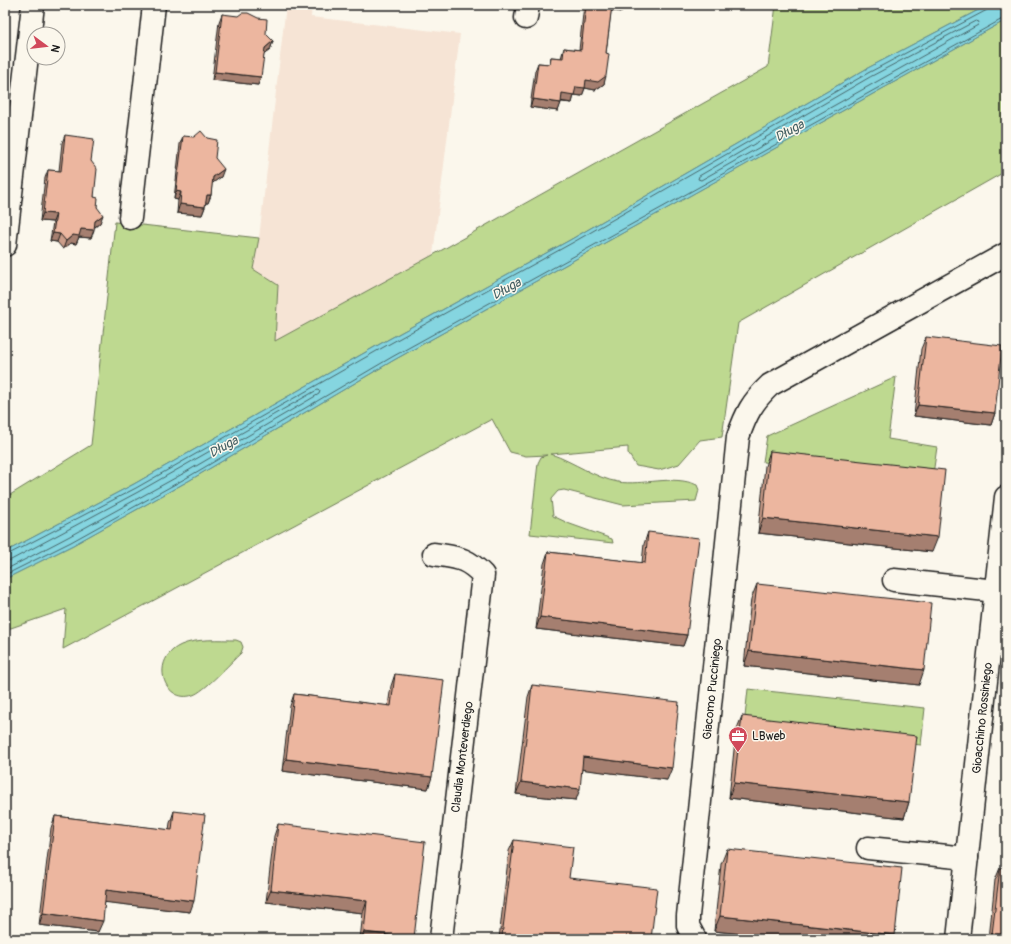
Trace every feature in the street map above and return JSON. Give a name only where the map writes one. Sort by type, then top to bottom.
[{"type":"street","points":[[5,245],[33,5]]},
{"type":"street","points":[[130,218],[154,5]]},
{"type":"street","name":"Giacomo Pucciniego","points":[[695,939],[688,926],[688,916],[738,437],[744,418],[755,399],[770,385],[1006,254]]},
{"type":"street","name":"Gioacchino Rossiniego","points":[[958,939],[1006,497]]},
{"type":"street","name":"Claudia Monteverdiego","points":[[434,554],[459,558],[472,563],[483,575],[441,939]]},
{"type":"street","points":[[894,580],[996,591]]},
{"type":"street","points":[[868,848],[967,858]]},
{"type":"shaded area","points":[[286,5],[312,5],[311,17],[460,34],[433,255],[275,341],[278,285],[253,269],[259,238]]},
{"type":"green space","points":[[776,5],[988,5],[866,69],[570,240],[380,344],[134,484],[5,552],[5,498],[91,445],[115,222],[259,238],[253,269],[278,285],[275,341],[433,255],[768,67]]},
{"type":"green space","points":[[1006,20],[1006,171],[738,323],[722,437],[700,440],[679,464],[659,470],[636,466],[628,453],[628,447],[551,454],[601,477],[618,482],[638,483],[678,480],[688,482],[697,485],[699,490],[696,501],[623,505],[564,490],[558,491],[551,499],[553,516],[570,524],[612,539],[613,543],[530,534],[538,463],[541,457],[547,455],[526,456],[510,452],[492,419],[63,649],[66,609],[5,630],[5,579],[73,545],[190,480],[394,360]]},
{"type":"green space","points":[[896,377],[888,439],[937,447],[932,481],[763,462],[767,436]]},
{"type":"green space","points":[[236,640],[241,642],[243,647],[241,653],[198,693],[183,696],[175,694],[168,688],[164,679],[163,670],[165,661],[171,652],[181,645],[194,641]]},
{"type":"green space","points":[[748,689],[925,708],[921,745],[744,726]]},
{"type":"water","name":"Długa","points":[[988,5],[1006,5],[1006,20],[394,360],[190,480],[73,545],[5,579],[5,552],[134,484],[380,344],[570,240],[866,69]]},
{"type":"building","points":[[586,5],[612,5],[606,53],[609,54],[606,76],[598,82],[586,80],[585,88],[576,87],[574,95],[562,93],[561,103],[533,99],[538,63],[550,64],[551,57],[563,58],[564,48],[581,50]]},
{"type":"building","points":[[242,13],[248,13],[258,18],[267,19],[266,34],[273,41],[265,48],[261,77],[215,72],[222,14],[238,16]]},
{"type":"building","points":[[201,131],[207,138],[217,140],[215,158],[224,169],[213,177],[211,195],[207,195],[205,207],[180,204],[181,192],[176,191],[183,136],[194,137]]},
{"type":"building","points":[[65,135],[94,139],[91,161],[97,169],[94,197],[98,198],[97,207],[103,215],[95,221],[94,230],[81,229],[79,236],[73,235],[66,241],[60,234],[53,233],[56,214],[43,213],[48,170],[61,171]]},
{"type":"building","points":[[926,337],[1002,346],[995,413],[918,405]]},
{"type":"building","points":[[770,451],[945,470],[938,537],[763,518]]},
{"type":"building","points":[[648,532],[699,538],[687,635],[540,617],[548,552],[645,563]]},
{"type":"building","points":[[757,584],[931,603],[924,670],[749,651]]},
{"type":"building","points":[[395,674],[444,680],[432,777],[286,759],[294,694],[391,706]]},
{"type":"building","points":[[532,685],[679,702],[672,768],[583,757],[580,789],[521,782]]},
{"type":"building","points":[[742,716],[917,736],[909,802],[734,783]]},
{"type":"building","points":[[174,811],[205,815],[194,901],[106,890],[103,921],[43,913],[55,816],[172,830]]},
{"type":"building","points":[[278,824],[425,842],[414,938],[364,932],[367,901],[271,890]]},
{"type":"building","points":[[514,840],[573,847],[569,878],[657,888],[651,939],[525,939],[502,936]]},
{"type":"building","points":[[727,849],[902,868],[895,935],[720,916]]},
{"type":"building","points":[[1000,868],[1006,868],[1006,936],[992,934]]},
{"type":"place","name":"LBweb","points":[[738,753]]}]
